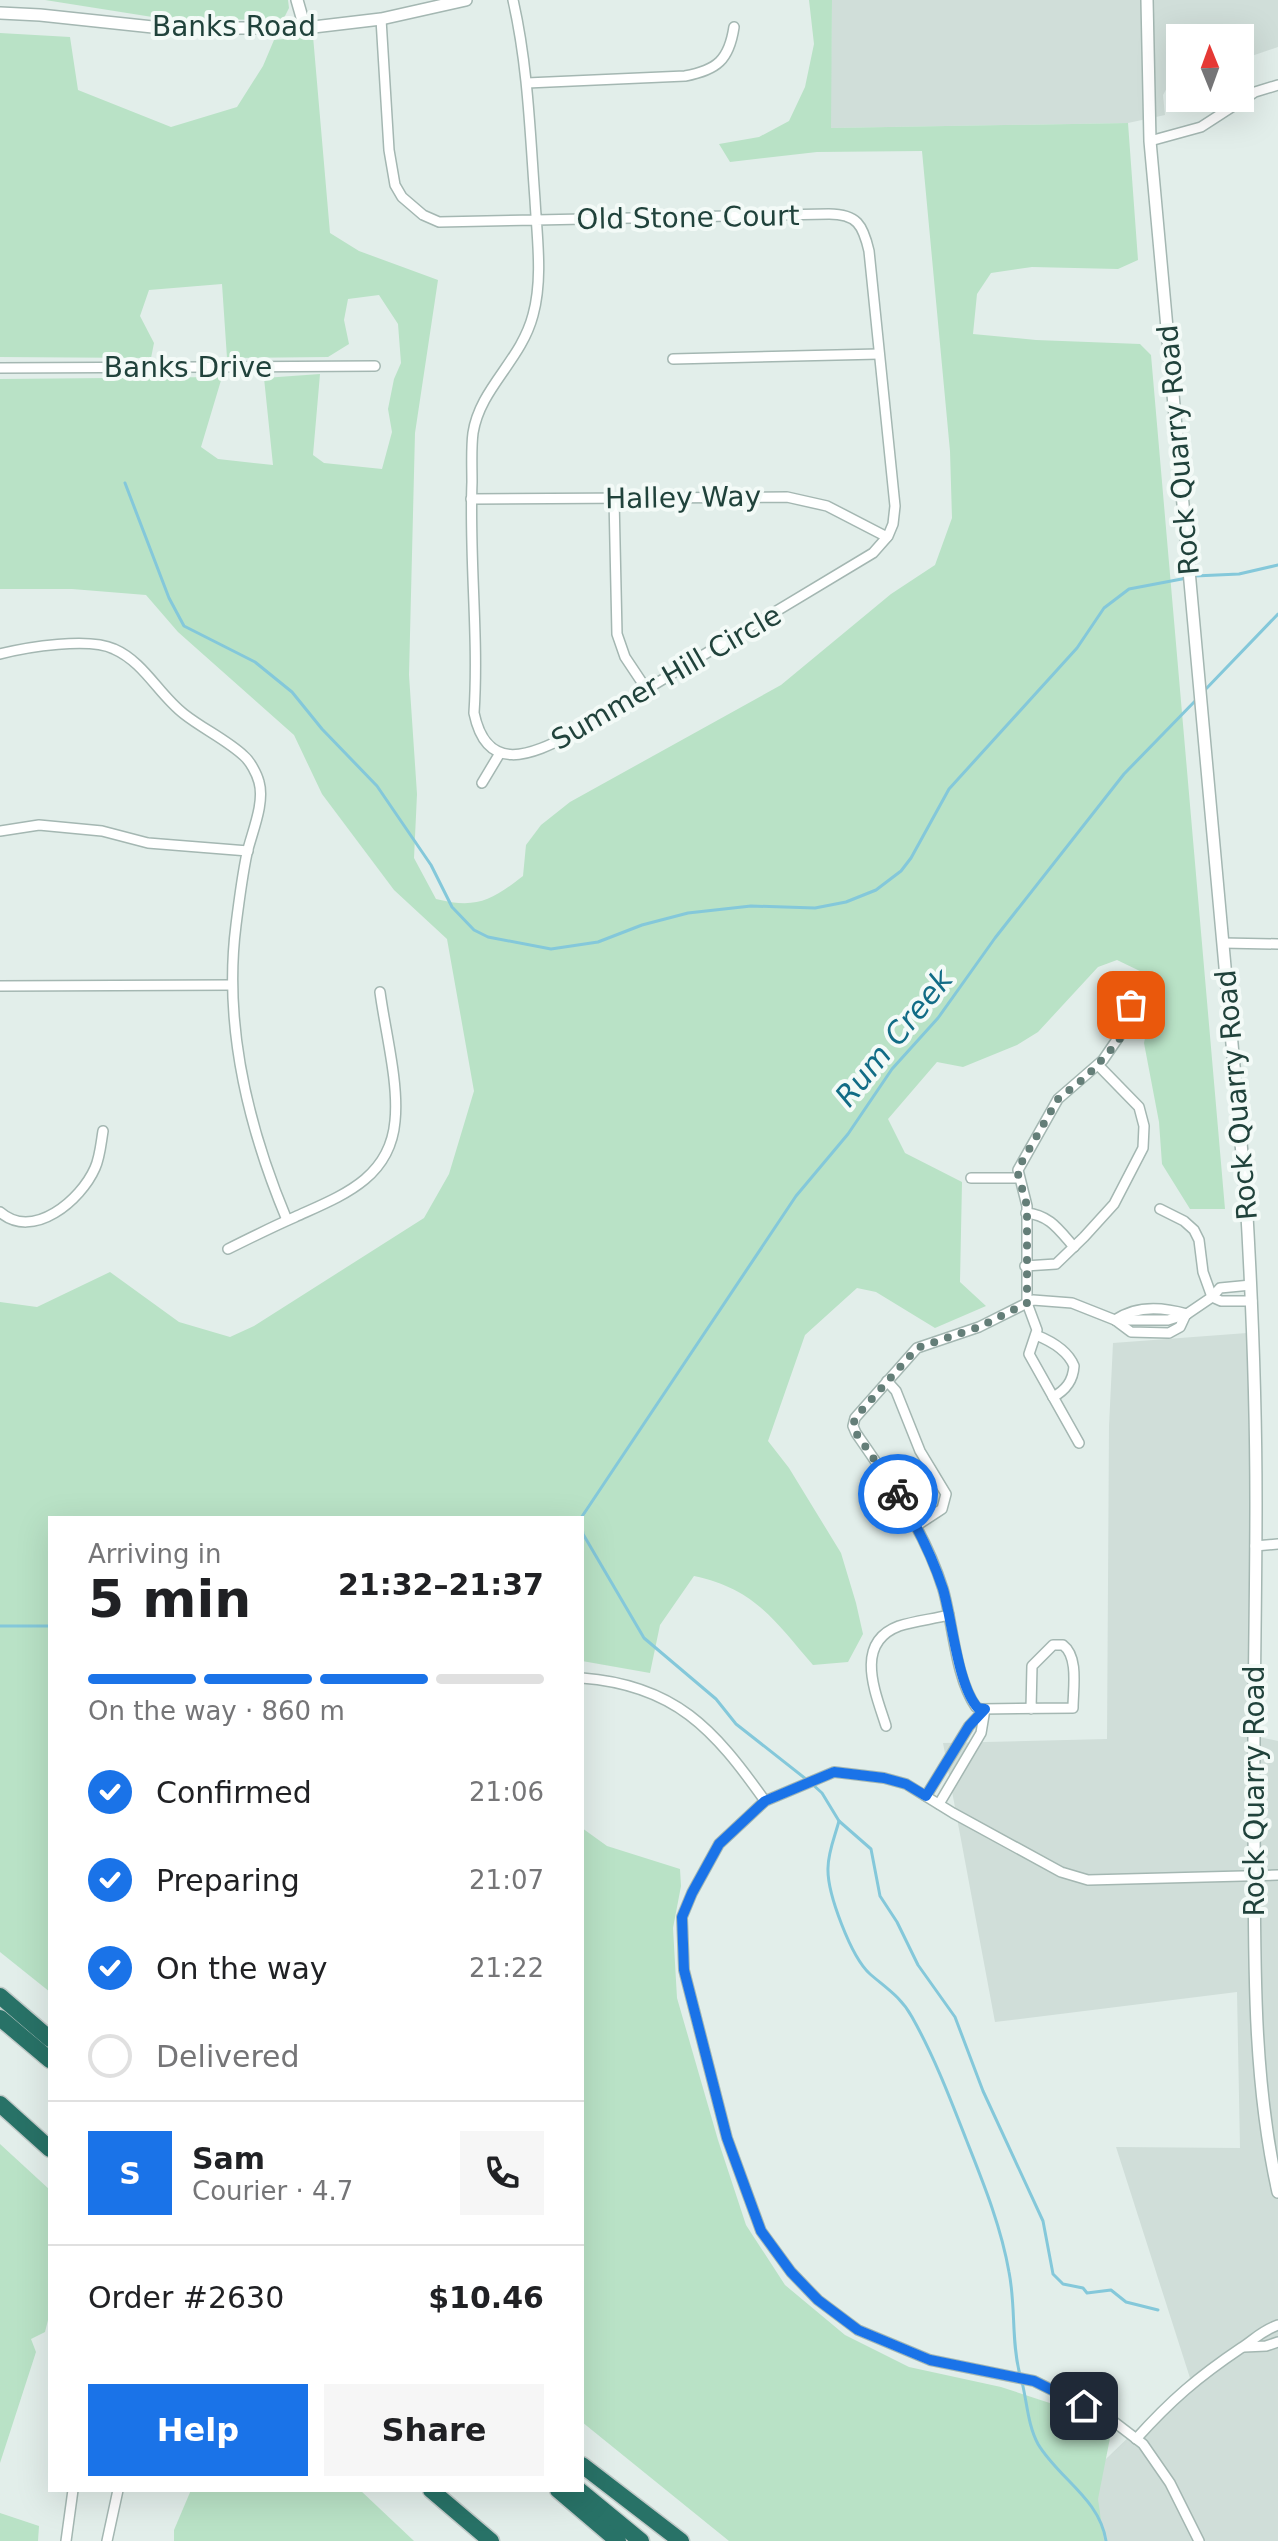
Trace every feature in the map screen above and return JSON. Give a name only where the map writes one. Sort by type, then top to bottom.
[{"type":"highway","points":[[0,1996],[48,2037]]},
{"type":"highway","points":[[0,2018],[48,2058]]},
{"type":"highway","points":[[0,2104],[48,2147]]},
{"type":"highway","points":[[584,2467],[681,2541]]},
{"type":"highway","points":[[433,2492],[491,2541]]},
{"type":"highway","points":[[560,2492],[618,2541]]},
{"type":"highway","points":[[581,2492],[641,2541]]},
{"type":"highway","points":[[465,2521],[482,2541]]},
{"type":"street","points":[[297,0],[305,28]]},
{"type":"street","name":"Banks Road","points":[[0,13],[162,28],[305,28],[381,19],[466,0]]},
{"type":"street","points":[[482,783],[500,753],[482,738],[474,713],[473,434],[480,406],[517,355],[528,334],[537,291],[536,220],[527,83],[513,0]]},
{"type":"street","name":"Rock Quarry Road","points":[[1147,0],[1146,82],[1150,141],[1244,1159],[1252,1301],[1255,2008],[1278,2192]]},
{"type":"street","name":"Old Stone Court","points":[[381,19],[389,150],[395,185],[402,197],[423,215],[439,222],[840,214],[853,218],[866,234],[879,354]]},
{"type":"street","points":[[527,83],[702,73],[723,58],[731,45],[734,27]]},
{"type":"street","points":[[1150,141],[1201,127],[1255,92],[1278,85]]},
{"type":"street","points":[[673,359],[879,354],[895,506],[893,524],[887,537]]},
{"type":"street","name":"Banks Drive","points":[[0,368],[375,366]]},
{"type":"street","points":[[614,498],[617,634],[625,657],[647,690]]},
{"type":"street","name":"Halley Way","points":[[471,499],[795,498],[838,511],[887,537]]},
{"type":"street","name":"Summer Hill Circle","points":[[500,753],[512,757],[546,748],[827,584],[873,553],[887,537]]},
{"type":"street","points":[[0,654],[96,644],[113,648],[134,661],[181,712],[246,757],[259,783],[258,807],[236,925],[232,985],[239,1060],[248,1107],[261,1155],[287,1220]]},
{"type":"street","points":[[0,831],[39,825],[102,831],[148,843],[248,851]]},
{"type":"street","points":[[1223,943],[1278,944]]},
{"type":"street","points":[[0,986],[232,985]]},
{"type":"street","points":[[1079,1443],[1029,1354],[1036,1326],[1027,1303],[1026,1200],[1018,1170],[1058,1099],[1098,1065],[1123,1034],[1133,1012],[1130,1002],[1111,985]]},
{"type":"street","points":[[228,1249],[351,1191],[377,1170],[386,1156],[393,1136],[395,1102],[380,992]]},
{"type":"street","points":[[1025,1266],[1053,1265],[1074,1247],[1114,1204],[1144,1142],[1139,1107],[1098,1065]]},
{"type":"street","points":[[0,1212],[12,1221],[32,1222],[67,1203],[83,1188],[94,1170],[103,1131]]},
{"type":"street","points":[[971,1178],[1019,1178]]},
{"type":"street","points":[[1160,1209],[1190,1225],[1197,1235],[1203,1272],[1212,1297],[1221,1301],[1252,1301]]},
{"type":"street","points":[[1026,1213],[1050,1219],[1074,1247]]},
{"type":"street","points":[[1031,1709],[1032,1666],[1053,1645],[1063,1645],[1069,1649],[1072,1657],[1073,1708],[1031,1709],[985,1709],[978,1708],[972,1701],[956,1651],[940,1582],[899,1495],[853,1426],[857,1414],[906,1358],[922,1345],[979,1327],[1027,1303],[1038,1300],[1072,1303],[1115,1320],[1131,1332],[1169,1333],[1180,1327],[1187,1314],[1220,1288],[1251,1285]]},
{"type":"street","points":[[1115,1320],[1132,1310],[1171,1309],[1187,1314]]},
{"type":"street","points":[[1036,1335],[1059,1348],[1071,1358],[1074,1366],[1070,1382],[1053,1397]]},
{"type":"street","points":[[887,1381],[896,1391],[920,1451],[946,1494],[942,1509],[916,1526]]},
{"type":"street","points":[[1255,1546],[1278,1544]]},
{"type":"street","points":[[886,1726],[870,1675],[876,1647],[886,1634],[897,1627],[949,1615]]},
{"type":"street","points":[[584,1678],[647,1692],[696,1719],[718,1739],[765,1801]]},
{"type":"street","points":[[926,1796],[969,1726],[985,1709]]},
{"type":"street","points":[[939,1804],[981,1733],[985,1709]]},
{"type":"street","points":[[1199,2541],[1170,2483],[1136,2439],[1109,2418],[1034,2381],[930,2360],[858,2330],[809,2291],[791,2272],[761,2231],[727,2138],[684,1970],[682,1917],[719,1844],[765,1801],[834,1772],[906,1784],[1061,1872],[1088,1880],[1278,1875]]},
{"type":"street","points":[[1136,2439],[1190,2384],[1244,2347],[1260,2332],[1278,2325]]},
{"type":"street","points":[[1244,2347],[1278,2342]]},
{"type":"street","points":[[66,2541],[73,2492]]},
{"type":"street","points":[[107,2541],[118,2492]]},
{"type":"shaded area","points":[[832,0],[1278,0],[1278,47],[1254,55],[1254,24],[1166,24],[1165,115],[1128,123],[830,128]]},
{"type":"shaded area","points":[[1247,1333],[1254,1736],[1278,1741],[1278,2541],[1010,2541],[1082,2482],[1190,2378],[1116,2147],[1240,2148],[1237,1992],[995,2022],[943,1743],[1107,1739],[1109,1426],[1113,1343]]},
{"type":"green space","points":[[45,0],[288,0],[289,8],[283,20],[165,19]]},
{"type":"green space","points":[[809,0],[832,0],[831,128],[1128,123],[1138,260],[1118,269],[1032,267],[991,273],[977,294],[973,334],[1140,344],[1151,355],[1225,1209],[1190,1209],[1162,1164],[1159,1122],[1144,1043],[1153,998],[1144,973],[1117,960],[1098,967],[1038,1032],[1017,1045],[963,1067],[937,1062],[888,1119],[905,1153],[962,1182],[960,1282],[986,1306],[935,1328],[876,1292],[857,1288],[805,1335],[768,1441],[789,1468],[841,1553],[863,1634],[848,1662],[813,1665],[762,1608],[733,1589],[694,1576],[660,1625],[650,1673],[584,1661],[584,1516],[48,1516],[48,1990],[0,1952],[0,1302],[37,1307],[110,1272],[179,1322],[230,1337],[254,1326],[424,1218],[449,1174],[474,1091],[447,939],[394,890],[322,794],[294,735],[178,632],[146,595],[72,589],[0,589],[0,379],[222,377],[201,447],[218,459],[273,465],[264,378],[320,374],[313,455],[324,463],[382,469],[392,432],[388,409],[401,363],[398,324],[379,295],[348,299],[344,320],[349,344],[328,357],[227,358],[222,284],[149,290],[140,316],[154,343],[151,358],[0,357],[0,33],[70,37],[78,90],[171,127],[237,107],[263,66],[274,40],[313,36],[330,233],[359,251],[438,280],[415,433],[409,675],[417,794],[414,858],[436,899],[462,903],[492,897],[523,876],[526,845],[541,825],[570,802],[781,685],[891,594],[935,565],[952,518],[950,451],[922,151],[817,152],[730,162],[719,144],[759,137],[789,121],[805,87],[814,44]]},
{"type":"green space","points":[[584,1829],[607,1846],[680,1869],[681,1886],[673,1928],[677,1998],[746,2225],[785,2285],[845,2335],[909,2367],[1001,2387],[1059,2406],[1110,2438],[1098,2499],[1104,2541],[729,2541],[584,2424]]},
{"type":"green space","points":[[0,2144],[48,2188],[48,2320],[45,2332],[31,2339],[36,2352],[0,2463]]},
{"type":"green space","points":[[190,2492],[362,2492],[414,2541],[174,2541],[174,2530]]},
{"type":"green space","points":[[0,2513],[39,2526],[38,2541],[0,2541]]},
{"type":"waterway","points":[[125,483],[169,598],[184,626],[255,662],[292,692],[322,729],[377,786],[431,865],[452,907],[474,930],[488,937],[551,949],[598,942],[642,925],[688,913],[751,906],[815,908],[846,902],[876,890],[901,871],[949,789],[1077,648],[1104,608],[1129,589],[1187,578]]},
{"type":"waterway","points":[[1195,576],[1239,574],[1278,565]]},
{"type":"waterway","name":"Rum Creek","points":[[1203,692],[1278,614]]},
{"type":"waterway","name":"Rum Creek","points":[[582,1516],[796,1196],[848,1134],[892,1069],[938,1018],[995,938],[1124,774],[1198,698]]},
{"type":"waterway","points":[[584,1536],[644,1638],[716,1699],[736,1724],[822,1793],[839,1821],[871,1849],[880,1896],[918,1965],[955,2017],[983,2091],[1043,2221],[1053,2274],[1063,2284],[1083,2288],[1087,2293],[1111,2290],[1126,2302],[1158,2310]]},
{"type":"waterway","name":"Rum Creek","points":[[0,1626],[48,1626]]},
{"type":"waterway","points":[[839,1821],[830,1850],[828,1868],[831,1893],[855,1954],[870,1974],[908,2010],[954,2108],[991,2204],[1006,2255],[1020,2375]]},
{"type":"waterway","points":[[1022,2382],[1038,2444],[1096,2513],[1106,2541]]},
{"type":"way so far","points":[[898,1494],[856,1433],[853,1426],[855,1418],[917,1348],[979,1327],[1027,1303],[1027,1206],[1019,1167],[1058,1099],[1087,1076],[1118,1042],[1133,1012],[1131,1005]]},
{"type":"route","points":[[898,1494],[915,1524],[940,1582],[956,1651],[972,1701],[976,1707],[985,1709],[969,1726],[926,1796],[906,1784],[884,1778],[834,1772],[765,1801],[719,1844],[692,1893],[682,1917],[684,1970],[727,2138],[761,2231],[791,2272],[818,2300],[858,2330],[930,2360],[1034,2381],[1084,2406]]}]
